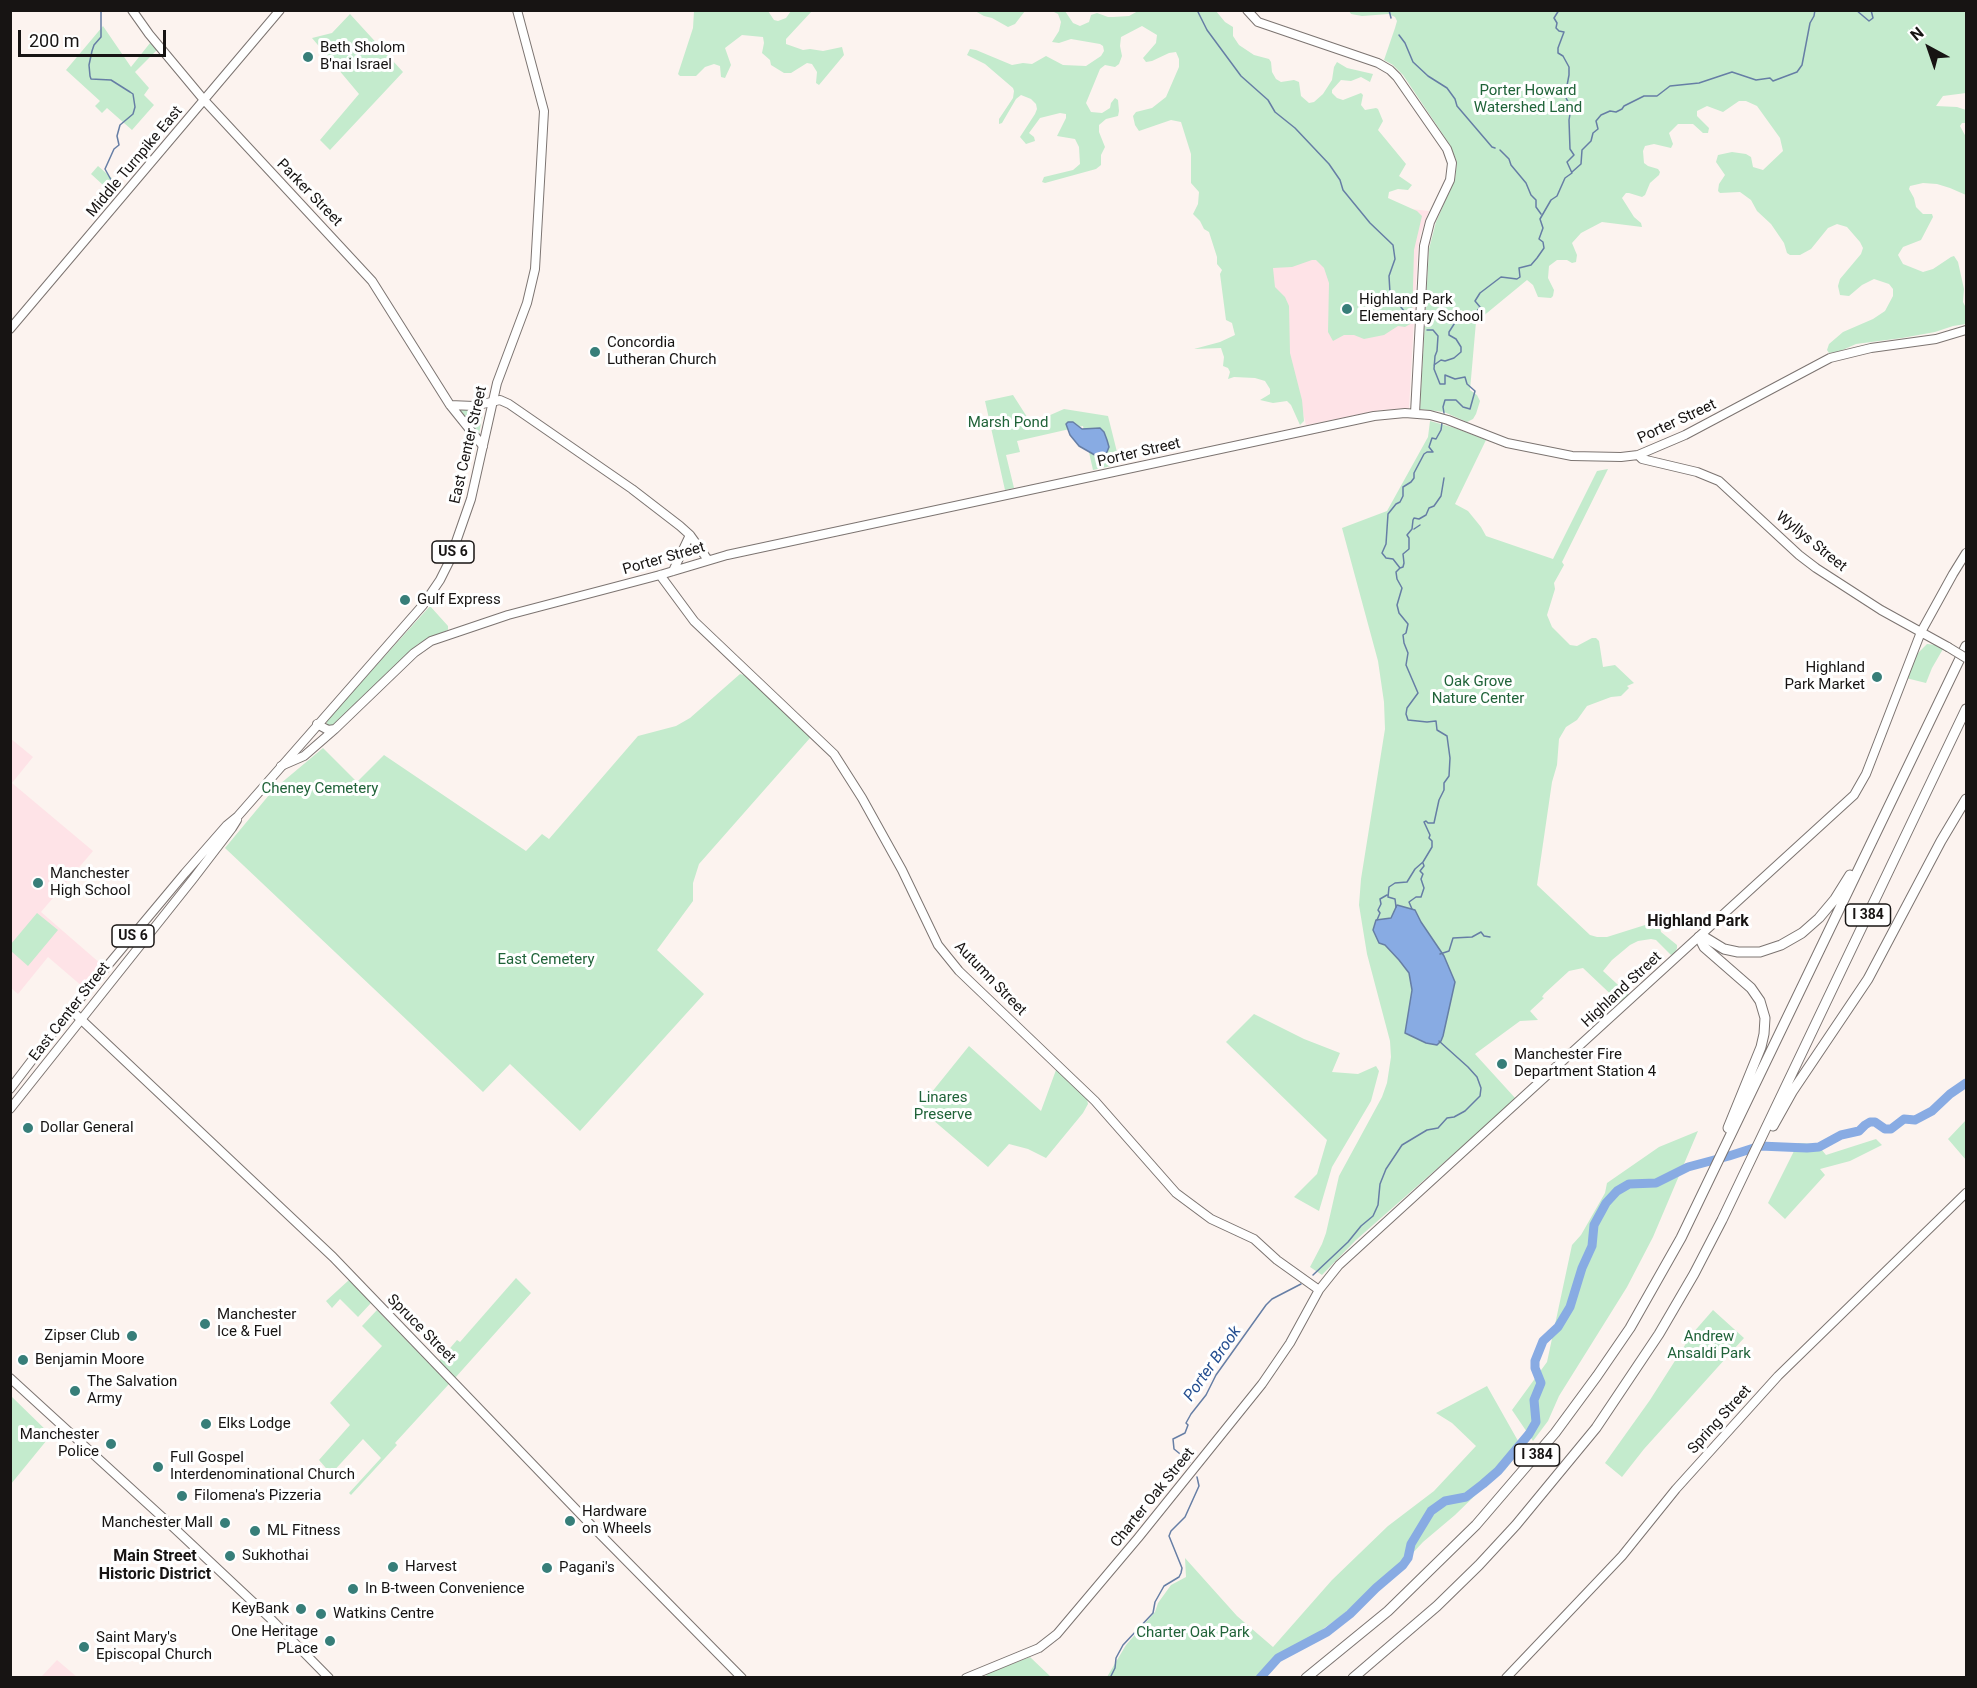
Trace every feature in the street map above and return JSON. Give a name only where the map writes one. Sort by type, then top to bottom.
[{"type":"highway","name":"I 384","points":[[1306,1677],[1377,1620],[1427,1575],[1491,1510],[1579,1402],[1630,1328],[1677,1246],[1708,1184],[1716,1167],[1718,1152],[1874,838],[1966,646]]},
{"type":"highway","name":"I 384","points":[[1353,1677],[1408,1632],[1474,1571],[1578,1451],[1636,1371],[1674,1310],[1752,1157],[1765,1140],[1966,709]]},
{"type":"highway","points":[[1773,1120],[1868,979],[1941,841],[1966,799]]},
{"type":"highway","points":[[1699,937],[1706,938],[1724,949],[1742,953],[1766,950],[1790,941],[1812,925],[1827,909],[1874,838]]},
{"type":"highway","points":[[1699,937],[1704,947],[1754,990],[1762,1005],[1765,1018],[1761,1047],[1730,1131]]},
{"type":"main road","name":"East Center Street","points":[[10,1089],[70,1010],[191,866],[227,825],[238,816],[423,605],[449,562],[468,510],[497,383],[532,285],[539,212],[544,111],[517,10]]},
{"type":"main road","name":"East Center Street","points":[[10,1109],[232,828],[238,816]]},
{"type":"main road","points":[[10,1378],[240,1590],[329,1677]]},
{"type":"street","name":"Parker Street","points":[[132,10],[204,100],[372,281],[450,405],[483,446]]},
{"type":"street","name":"Middle Turnpike East","points":[[10,329],[280,10]]},
{"type":"street","points":[[1247,10],[1258,22],[1378,63],[1390,70],[1447,149],[1452,163],[1450,180],[1430,222],[1424,246],[1414,413]]},
{"type":"street","name":"Porter Street","points":[[280,767],[304,756],[414,653],[431,641],[508,615],[708,560],[1374,416],[1414,413],[1430,415],[1507,443],[1545,452],[1591,458],[1638,455],[1685,435],[1830,358],[1871,348],[1927,341],[1966,330]]},
{"type":"street","points":[[450,405],[474,406],[493,400],[509,404],[637,493],[690,535],[708,560]]},
{"type":"street","name":"Wyllys Street","points":[[1638,455],[1642,459],[1697,472],[1719,481],[1816,568],[1870,603],[1966,658]]},
{"type":"street","points":[[673,571],[690,535]]},
{"type":"street","name":"Highland Street","points":[[1319,1290],[1350,1255],[1846,803],[1858,789],[1921,632],[1966,553]]},
{"type":"street","name":"Autumn Street","points":[[660,575],[694,621],[834,754],[862,798],[902,870],[938,945],[959,971],[1097,1103],[1176,1193],[1211,1219],[1254,1239],[1277,1260],[1319,1290]]},
{"type":"street","points":[[317,724],[328,730],[334,729]]},
{"type":"street","name":"Spruce Street","points":[[70,1010],[333,1257],[742,1677]]},
{"type":"street","name":"Spring Street","points":[[1506,1677],[1622,1556],[1676,1489],[1778,1376],[1966,1193]]},
{"type":"street","name":"Charter Oak Street","points":[[966,1677],[1039,1648],[1058,1634],[1262,1384],[1290,1343],[1319,1290]]},
{"type":"shaded area","name":"Highland Park Elementary School","points":[[1253,199],[1348,202],[1429,211],[1418,248],[1409,408],[1381,410],[1306,425]]},
{"type":"shaded area","name":"Manchester High School","points":[[10,738],[33,757],[12,783],[93,851],[41,912],[101,964],[83,987],[48,957],[18,994],[11,988]]},
{"type":"shaded area","points":[[57,1660],[77,1677],[41,1677]]},
{"type":"green space","points":[[694,11],[768,11],[774,20],[778,21],[786,18],[791,11],[812,11],[786,39],[786,44],[803,50],[823,51],[842,47],[844,55],[819,85],[816,83],[817,72],[812,64],[807,63],[791,73],[784,73],[771,65],[770,60],[762,53],[763,37],[742,35],[725,48],[731,65],[725,78],[721,77],[720,66],[714,64],[705,67],[696,76],[680,76],[678,74],[693,28]]},
{"type":"green space","points":[[975,11],[1025,11],[1015,24],[1008,27]]},
{"type":"green space","points":[[1052,11],[1065,11],[1073,23],[1080,26],[1089,22],[1091,15],[1097,13],[1113,17],[1129,16],[1138,11],[1216,11],[1225,22],[1233,27],[1233,36],[1239,45],[1254,55],[1269,59],[1276,79],[1281,82],[1294,80],[1299,82],[1301,96],[1309,103],[1314,102],[1323,94],[1332,80],[1337,62],[1347,68],[1373,74],[1370,82],[1361,77],[1351,81],[1341,80],[1332,93],[1343,100],[1361,93],[1363,95],[1361,105],[1365,110],[1378,109],[1383,121],[1378,130],[1406,164],[1399,176],[1412,185],[1408,190],[1398,189],[1389,192],[1388,198],[1417,211],[1422,216],[1414,250],[1412,323],[1405,327],[1398,326],[1384,335],[1364,339],[1354,335],[1344,335],[1333,341],[1328,332],[1329,283],[1324,268],[1316,260],[1312,260],[1292,267],[1273,268],[1275,287],[1285,297],[1289,306],[1290,353],[1302,400],[1304,421],[1300,425],[1287,401],[1273,403],[1260,400],[1270,394],[1265,381],[1255,378],[1228,379],[1230,372],[1223,366],[1224,357],[1221,348],[1194,349],[1235,335],[1232,323],[1226,320],[1220,274],[1222,270],[1217,264],[1209,232],[1193,214],[1198,204],[1199,192],[1191,183],[1191,154],[1181,122],[1171,120],[1139,131],[1133,116],[1136,112],[1152,108],[1166,97],[1179,67],[1176,52],[1146,62],[1143,58],[1156,43],[1157,35],[1142,26],[1121,37],[1122,56],[1119,64],[1115,67],[1105,65],[1100,69],[1086,103],[1091,112],[1102,113],[1110,108],[1115,98],[1118,100],[1118,116],[1106,119],[1099,125],[1099,132],[1105,147],[1101,155],[1101,165],[1096,169],[1045,183],[1042,182],[1044,177],[1073,170],[1080,164],[1079,147],[1075,139],[1057,136],[1066,114],[1060,113],[1040,118],[1029,133],[1035,141],[1026,144],[1020,137],[1035,114],[1036,104],[1021,95],[999,124],[999,119],[1013,98],[1013,88],[985,64],[967,55],[970,49],[976,50],[1012,65],[1032,64],[1046,56],[1063,65],[1086,66],[1101,56],[1104,51],[1103,46],[1071,39],[1059,43],[1052,42],[1059,31],[1061,22],[1058,14]]},
{"type":"green space","name":"Porter Howard Watershed Land","points":[[1349,11],[1966,11],[1966,93],[1943,96],[1936,106],[1966,110],[1966,123],[1960,126],[1966,137],[1966,195],[1937,184],[1923,183],[1910,186],[1916,207],[1923,214],[1932,214],[1933,217],[1921,240],[1903,247],[1898,255],[1903,264],[1923,272],[1933,269],[1954,256],[1958,262],[1964,289],[1966,324],[1902,338],[1856,344],[1838,352],[1829,353],[1827,350],[1829,344],[1843,332],[1885,311],[1893,296],[1893,289],[1889,284],[1874,279],[1849,296],[1840,295],[1838,286],[1840,279],[1861,254],[1863,248],[1847,227],[1837,224],[1828,228],[1811,249],[1800,255],[1790,255],[1771,224],[1757,211],[1751,200],[1740,192],[1720,193],[1718,191],[1719,184],[1725,175],[1716,162],[1718,155],[1732,152],[1746,154],[1751,157],[1753,167],[1763,170],[1783,151],[1780,138],[1757,106],[1746,101],[1739,101],[1723,112],[1707,106],[1697,111],[1697,116],[1709,128],[1708,133],[1703,133],[1693,124],[1678,124],[1669,133],[1673,144],[1671,148],[1654,144],[1645,146],[1644,163],[1658,169],[1659,175],[1650,183],[1642,197],[1626,193],[1622,198],[1642,227],[1602,222],[1581,233],[1572,243],[1577,255],[1576,262],[1557,260],[1549,266],[1548,278],[1554,290],[1551,298],[1538,297],[1533,285],[1527,280],[1476,322],[1470,390],[1477,395],[1480,401],[1473,419],[1467,422],[1444,412],[1420,409],[1429,249],[1436,222],[1455,179],[1457,162],[1450,145],[1403,75],[1384,60],[1397,21],[1395,17],[1389,14],[1362,16],[1351,14]]},
{"type":"green space","points":[[350,14],[403,72],[330,150],[320,140],[359,94],[312,38],[332,33]]},
{"type":"green space","points":[[103,26],[131,67],[150,43],[157,50],[135,72],[149,88],[144,95],[154,105],[132,130],[107,108],[102,113],[95,106],[100,101],[66,70]]},
{"type":"green space","points":[[98,166],[121,186],[114,195],[91,174]]},
{"type":"green space","name":"Marsh Pond","points":[[1013,395],[1029,420],[1048,416],[1064,409],[1108,416],[1120,464],[1093,470],[1083,426],[1017,441],[1020,452],[1006,455],[1014,488],[1005,490],[985,401]]},
{"type":"green space","points":[[484,407],[479,434],[460,410]]},
{"type":"green space","name":"Oak Grove Nature Center","points":[[1430,421],[1486,440],[1455,504],[1468,511],[1486,536],[1553,559],[1597,471],[1608,469],[1562,562],[1564,565],[1554,583],[1555,589],[1547,615],[1552,627],[1570,645],[1577,646],[1596,638],[1599,641],[1603,667],[1615,665],[1634,683],[1627,686],[1629,688],[1621,696],[1611,697],[1587,706],[1577,720],[1566,727],[1559,739],[1557,765],[1552,782],[1537,885],[1590,935],[1607,937],[1661,920],[1661,932],[1677,945],[1677,948],[1671,955],[1656,940],[1638,941],[1612,960],[1603,971],[1629,995],[1620,1003],[1583,968],[1569,971],[1544,994],[1542,997],[1544,998],[1530,1011],[1538,1020],[1520,1021],[1475,1054],[1516,1099],[1356,1240],[1322,1275],[1310,1267],[1326,1233],[1339,1176],[1382,1097],[1387,1083],[1391,1057],[1390,1041],[1367,954],[1359,905],[1361,879],[1385,729],[1384,702],[1378,661],[1342,528],[1387,511],[1428,437]]},
{"type":"green space","points":[[430,606],[448,626],[448,630],[418,644],[333,725],[327,725],[327,720]]},
{"type":"green space","points":[[1927,644],[1943,649],[1926,683],[1906,678],[1916,655]]},
{"type":"green space","name":"East Cemetery","points":[[740,674],[744,675],[809,734],[810,738],[699,864],[693,883],[693,901],[657,950],[704,994],[580,1131],[510,1064],[483,1092],[225,848],[274,789],[323,748],[357,782],[384,755],[526,851],[542,834],[549,839],[638,736],[676,726],[690,718]]},
{"type":"green space","points":[[37,913],[58,930],[28,966],[11,951],[11,944]]},
{"type":"green space","points":[[1254,1014],[1304,1039],[1340,1053],[1332,1072],[1358,1074],[1376,1066],[1379,1071],[1371,1101],[1332,1167],[1319,1211],[1294,1197],[1317,1174],[1327,1140],[1226,1042]]},
{"type":"green space","name":"Linares Preserve","points":[[969,1046],[1041,1111],[1056,1070],[1087,1099],[1088,1104],[1083,1113],[1046,1158],[1028,1149],[1009,1144],[988,1167],[919,1108]]},
{"type":"green space","points":[[1966,1120],[1966,1160],[1948,1139]]},
{"type":"green space","points":[[1698,1131],[1653,1237],[1627,1287],[1559,1396],[1548,1421],[1533,1441],[1512,1410],[1547,1362],[1572,1245],[1581,1235],[1605,1193],[1607,1183],[1659,1147]]},
{"type":"green space","points":[[1876,1139],[1882,1145],[1850,1161],[1820,1169],[1825,1175],[1785,1219],[1768,1203],[1798,1143],[1817,1144],[1826,1155]]},
{"type":"green space","points":[[516,1278],[531,1293],[455,1378],[439,1361],[457,1340],[460,1342]]},
{"type":"green space","points":[[349,1280],[371,1303],[358,1317],[340,1299],[332,1308],[326,1301]]},
{"type":"green space","points":[[377,1310],[449,1384],[351,1495],[349,1493],[381,1458],[363,1439],[331,1474],[319,1460],[350,1425],[330,1403],[382,1346],[362,1326]]},
{"type":"green space","name":"Andrew Ansaldi Park","points":[[1713,1310],[1744,1338],[1644,1449],[1622,1477],[1605,1463],[1650,1400],[1692,1334]]},
{"type":"green space","name":"Charter Oak Park","points":[[1487,1386],[1522,1448],[1505,1470],[1423,1542],[1372,1594],[1361,1599],[1256,1677],[1107,1677],[1126,1645],[1155,1612],[1158,1603],[1171,1585],[1186,1577],[1185,1558],[1237,1616],[1273,1647],[1332,1580],[1388,1526],[1434,1491],[1476,1446],[1452,1423],[1436,1413]]},
{"type":"green space","points":[[11,1396],[51,1435],[11,1484]]},
{"type":"green space","points":[[1030,1657],[1051,1677],[987,1677],[986,1674]]},
{"type":"water","points":[[1073,422],[1082,429],[1100,428],[1107,440],[1109,447],[1107,452],[1100,458],[1079,446],[1070,435],[1066,424]]},
{"type":"water","points":[[1397,905],[1415,910],[1444,956],[1455,982],[1443,1036],[1437,1045],[1426,1043],[1405,1033],[1412,990],[1409,973],[1385,945],[1379,943],[1373,930],[1376,920],[1391,918]]},
{"type":"waterway","points":[[101,10],[101,37],[94,45],[89,65],[91,79],[111,80],[130,92],[133,94],[135,107],[133,114],[120,125],[117,136],[119,145],[114,149],[105,169],[115,187]]},
{"type":"waterway","points":[[1197,10],[1207,30],[1241,76],[1268,100],[1275,112],[1295,128],[1329,164],[1340,180],[1343,190],[1370,223],[1393,245],[1395,259],[1389,276],[1390,293],[1411,320]]},
{"type":"waterway","points":[[1389,10],[1391,18]]},
{"type":"waterway","points":[[1434,365],[1441,360],[1454,358],[1461,352],[1461,347],[1456,339],[1449,335],[1449,332],[1456,321],[1461,318],[1472,318],[1480,307],[1475,301],[1480,293],[1501,277],[1517,279],[1520,277],[1519,268],[1531,265],[1537,258],[1544,248],[1543,242],[1539,239],[1543,228],[1540,219],[1551,200],[1557,196],[1565,178],[1572,173],[1567,162],[1574,155],[1570,149],[1569,120],[1573,111],[1565,96],[1569,67],[1563,56],[1558,53],[1564,32],[1556,28],[1557,23],[1554,18],[1559,10]]},
{"type":"waterway","points":[[1572,172],[1581,164],[1582,150],[1598,129],[1596,121],[1601,115],[1610,111],[1616,112],[1644,96],[1657,96],[1670,86],[1699,83],[1732,72],[1756,80],[1770,78],[1773,81],[1797,72],[1802,65],[1810,23],[1815,10]]},
{"type":"waterway","points":[[1856,10],[1869,21],[1873,18],[1871,10]]},
{"type":"waterway","points":[[1399,35],[1413,62],[1428,76],[1447,88],[1457,106],[1495,148]]},
{"type":"waterway","points":[[1500,150],[1526,183],[1541,214]]},
{"type":"waterway","points":[[1427,330],[1433,330],[1438,336],[1434,369],[1440,384],[1445,384],[1445,375],[1455,379],[1465,377],[1467,384],[1475,391],[1470,409],[1463,407],[1456,400],[1445,400],[1444,413]]},
{"type":"waterway","points":[[1396,907],[1395,899],[1388,897],[1389,887],[1395,883],[1407,882],[1432,847],[1432,841],[1424,822],[1434,823],[1444,783],[1449,776],[1450,758],[1447,736],[1437,730],[1436,721],[1408,720],[1406,714],[1407,708],[1418,693],[1406,665],[1408,653],[1403,635],[1406,633],[1408,624],[1399,613],[1397,605],[1402,588],[1396,572],[1400,568],[1393,559],[1386,558],[1382,553],[1386,544],[1388,514],[1400,502],[1403,487],[1414,478],[1414,473],[1424,454],[1433,452],[1429,447],[1432,438],[1436,439],[1441,430],[1442,423]]},
{"type":"waterway","points":[[1400,568],[1404,563],[1403,554],[1409,549],[1407,535],[1412,529],[1413,520],[1426,515],[1429,508],[1434,506],[1441,496],[1444,478]]},
{"type":"waterway","points":[[1414,529],[1420,525]]},
{"type":"waterway","points":[[1412,909],[1409,902],[1416,897],[1421,897],[1424,888],[1421,879],[1423,874],[1420,871],[1424,866],[1423,863]]},
{"type":"waterway","points":[[1377,920],[1380,913],[1378,910],[1381,904],[1380,899],[1387,895]]},
{"type":"waterway","points":[[1440,954],[1449,951],[1453,938],[1472,937],[1481,932],[1484,936],[1490,937]]},
{"type":"waterway","name":"Porter Brook","points":[[1313,1275],[1373,1216],[1378,1205],[1380,1184],[1386,1169],[1402,1145],[1427,1130],[1438,1128],[1447,1118],[1465,1111],[1480,1096],[1481,1088],[1477,1077],[1439,1041]]},
{"type":"waterway","points":[[1260,1678],[1278,1658],[1327,1632],[1350,1614],[1403,1565],[1408,1558],[1411,1544],[1431,1511],[1445,1501],[1466,1497],[1483,1484],[1498,1471],[1529,1434],[1536,1422],[1534,1400],[1541,1383],[1535,1368],[1535,1361],[1543,1341],[1558,1327],[1570,1307],[1582,1268],[1592,1246],[1594,1225],[1606,1203],[1617,1191],[1629,1184],[1656,1183],[1688,1167],[1760,1146],[1819,1147],[1841,1135],[1859,1131],[1870,1122],[1875,1122],[1885,1129],[1891,1129],[1904,1119],[1915,1120],[1932,1111],[1966,1083]]},
{"type":"waterway","name":"Porter Brook","points":[[1190,1462],[1174,1449],[1173,1439],[1185,1433],[1188,1425],[1186,1423],[1191,1414],[1266,1305],[1272,1299],[1301,1284]]},
{"type":"waterway","name":"Porter Brook","points":[[1110,1678],[1123,1645],[1153,1613],[1155,1602],[1164,1586],[1179,1577],[1181,1573],[1182,1568],[1169,1536],[1185,1517],[1199,1486],[1197,1477]]},
{"type":"place","name":"Beth Sholom B'nai Israel","points":[[308,57]]},
{"type":"place","name":"Highland Park Elementary School","points":[[1347,309]]},
{"type":"place","name":"Concordia Lutheran Church","points":[[595,352]]},
{"type":"place","name":"Gulf Express","points":[[405,600]]},
{"type":"place","name":"Highland Park Market","points":[[1877,677]]},
{"type":"place","name":"Manchester High School","points":[[38,883]]},
{"type":"place","name":"Manchester Fire Department Station 4","points":[[1502,1064]]},
{"type":"place","name":"Dollar General","points":[[28,1128]]},
{"type":"place","name":"Manchester Ice & Fuel","points":[[205,1324]]},
{"type":"place","name":"Zipser Club","points":[[132,1336]]},
{"type":"place","name":"Benjamin Moore","points":[[23,1360]]},
{"type":"place","name":"The Salvation Army","points":[[75,1391]]},
{"type":"place","name":"Elks Lodge","points":[[206,1424]]},
{"type":"place","name":"Manchester Police","points":[[111,1444]]},
{"type":"place","name":"Full Gospel Interdenominational Church","points":[[158,1467]]},
{"type":"place","name":"Filomena's Pizzeria","points":[[182,1496]]},
{"type":"place","name":"Hardware on Wheels","points":[[570,1521]]},
{"type":"place","name":"Manchester Mall","points":[[225,1523]]},
{"type":"place","name":"ML Fitness","points":[[255,1531]]},
{"type":"place","name":"Sukhothai","points":[[230,1556]]},
{"type":"place","name":"Harvest","points":[[393,1567]]},
{"type":"place","name":"Pagani's","points":[[547,1568]]},
{"type":"place","name":"In B-tween Convenience","points":[[353,1589]]},
{"type":"place","name":"KeyBank","points":[[301,1609]]},
{"type":"place","name":"Watkins Centre","points":[[321,1614]]},
{"type":"place","name":"One Heritage PLace","points":[[330,1641]]},
{"type":"place","name":"Saint Mary's Episcopal Church","points":[[84,1647]]},
{"type":"district","name":"Highland Park","points":[[1698,922]]},
{"type":"district","name":"Main Street Historic District","points":[[155,1566]]},
{"type":"park label","name":"Cheney Cemetery","points":[[320,789]]}]
